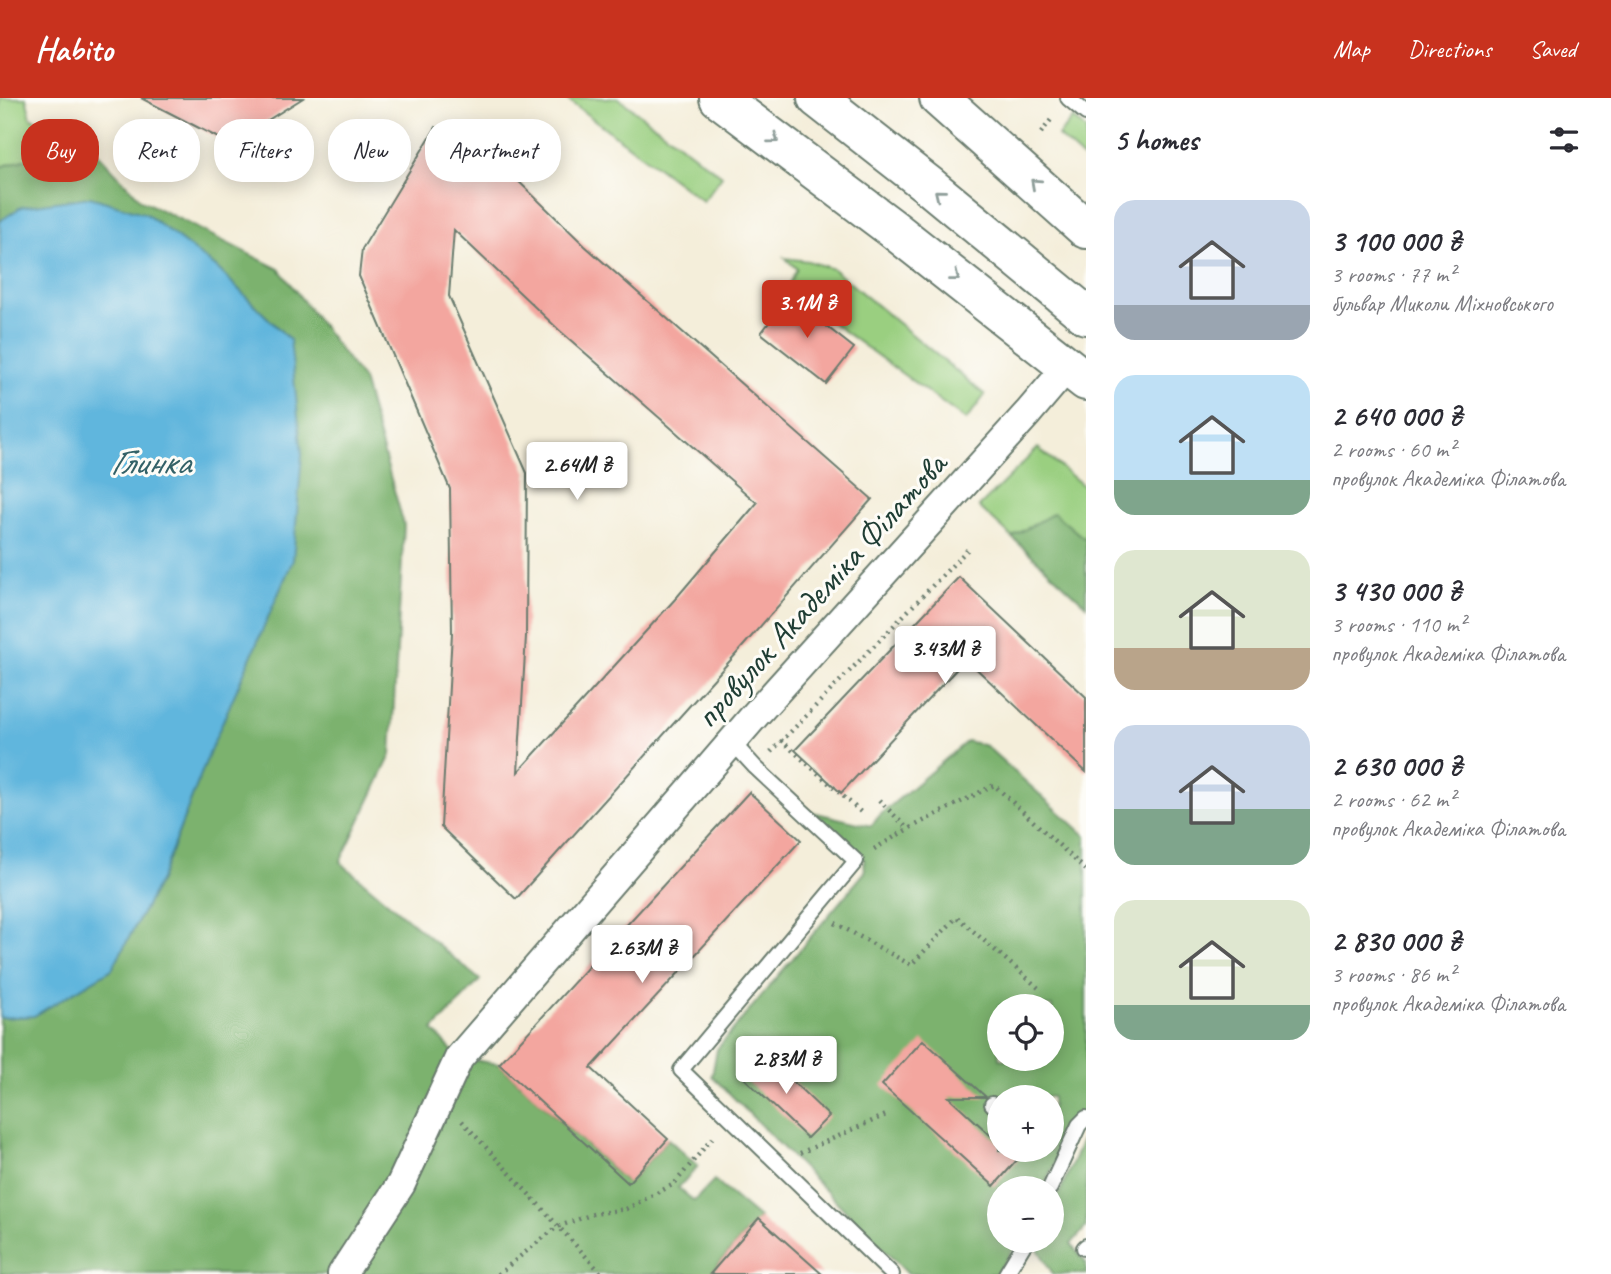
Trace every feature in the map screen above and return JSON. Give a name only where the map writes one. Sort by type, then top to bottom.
[{"type":"main road","points":[[719,98],[893,229],[1077,374]]},
{"type":"main road","points":[[817,98],[927,184],[1086,315]]},
{"type":"main road","points":[[939,98],[1086,229]]},
{"type":"street","name":"провулок Академіка Філатова","points":[[342,1274],[401,1184],[459,1058],[756,714],[1028,413],[1077,374]]},
{"type":"lane","points":[[1068,98],[1086,113]]},
{"type":"lane","points":[[733,743],[755,767],[856,860],[681,1070],[891,1274]]},
{"type":"lane","points":[[1055,1176],[1079,1125],[1086,1118]]},
{"type":"lane","points":[[1006,1274],[1019,1253]]},
{"type":"path","points":[[755,767],[970,547]]},
{"type":"path","points":[[756,714],[864,815]]},
{"type":"path","points":[[856,860],[908,829],[994,785],[1086,870]]},
{"type":"path","points":[[878,800],[908,829]]},
{"type":"path","points":[[813,911],[911,965],[957,917],[1042,991]]},
{"type":"path","points":[[440,1097],[602,1274]]},
{"type":"path","points":[[778,1163],[886,1115]]},
{"type":"path","points":[[498,1274],[557,1227],[593,1214],[626,1209],[674,1184],[730,1118]]},
{"type":"green space","points":[[0,98],[26,98],[33,119],[21,119],[21,161],[0,167]]},
{"type":"green space","points":[[565,98],[618,98],[722,176],[703,201]]},
{"type":"green space","points":[[1073,118],[1086,130],[1086,161],[1058,136]]},
{"type":"green space","points":[[99,155],[113,170],[113,182],[124,182],[141,200],[279,269],[363,380],[404,525],[391,755],[340,862],[480,980],[433,1030],[459,1058],[499,1064],[628,1183],[668,1139],[698,1166],[678,1188],[694,1201],[714,1180],[759,1218],[710,1274],[0,1274],[0,1018],[34,1016],[112,969],[160,880],[210,751],[290,340],[217,268],[146,214],[0,221],[0,167],[21,161],[21,182],[99,182]]},
{"type":"green space","points":[[785,258],[808,261],[833,269],[985,395],[966,420],[786,289],[797,269]]},
{"type":"green space","points":[[1038,448],[1086,488],[1086,605],[979,507]]},
{"type":"green space","points":[[1054,513],[1086,540],[1086,605],[1012,537]]},
{"type":"green space","points":[[967,741],[986,746],[1086,836],[1086,1110],[1075,1120],[1064,1143],[1064,1085],[987,1085],[987,1162],[1055,1162],[1049,1176],[987,1176],[987,1253],[1011,1253],[996,1274],[908,1274],[712,1076],[717,1049],[865,872],[864,859],[812,812],[871,826],[881,814]]},
{"type":"green space","points":[[1086,1131],[1086,1227],[1071,1244],[1086,1263],[1086,1274],[1053,1274],[1040,1253],[1064,1253],[1064,1182]]},
{"type":"water","name":"Глинка","points":[[90,197],[146,214],[217,268],[290,340],[302,454],[293,560],[210,751],[160,880],[112,969],[34,1016],[0,1018],[0,221],[21,207]]},
{"type":"building","points":[[141,98],[303,98],[270,119],[214,119],[214,136],[200,128],[200,119],[182,119]]},
{"type":"building","points":[[425,145],[425,182],[519,182],[585,246],[872,499],[516,899],[441,827],[452,633],[450,489],[359,276],[362,249],[403,182],[411,182],[411,168]],"holes":[[[454,230],[559,330],[757,503],[677,597],[518,772],[526,636],[527,473],[449,296]]]},
{"type":"building","points":[[789,297],[854,348],[826,384],[761,333]]},
{"type":"building","points":[[959,577],[1086,697],[1086,772],[966,659],[841,793],[795,750]]},
{"type":"building","points":[[749,792],[801,840],[591,1068],[668,1139],[628,1183],[499,1064]]},
{"type":"building","points":[[923,1040],[986,1097],[949,1097],[987,1132],[987,1162],[1015,1162],[1003,1176],[987,1176],[987,1180],[882,1085]]},
{"type":"building","points":[[764,1054],[829,1116],[807,1138],[742,1076]]},
{"type":"building","points":[[759,1218],[822,1274],[710,1274]]}]
